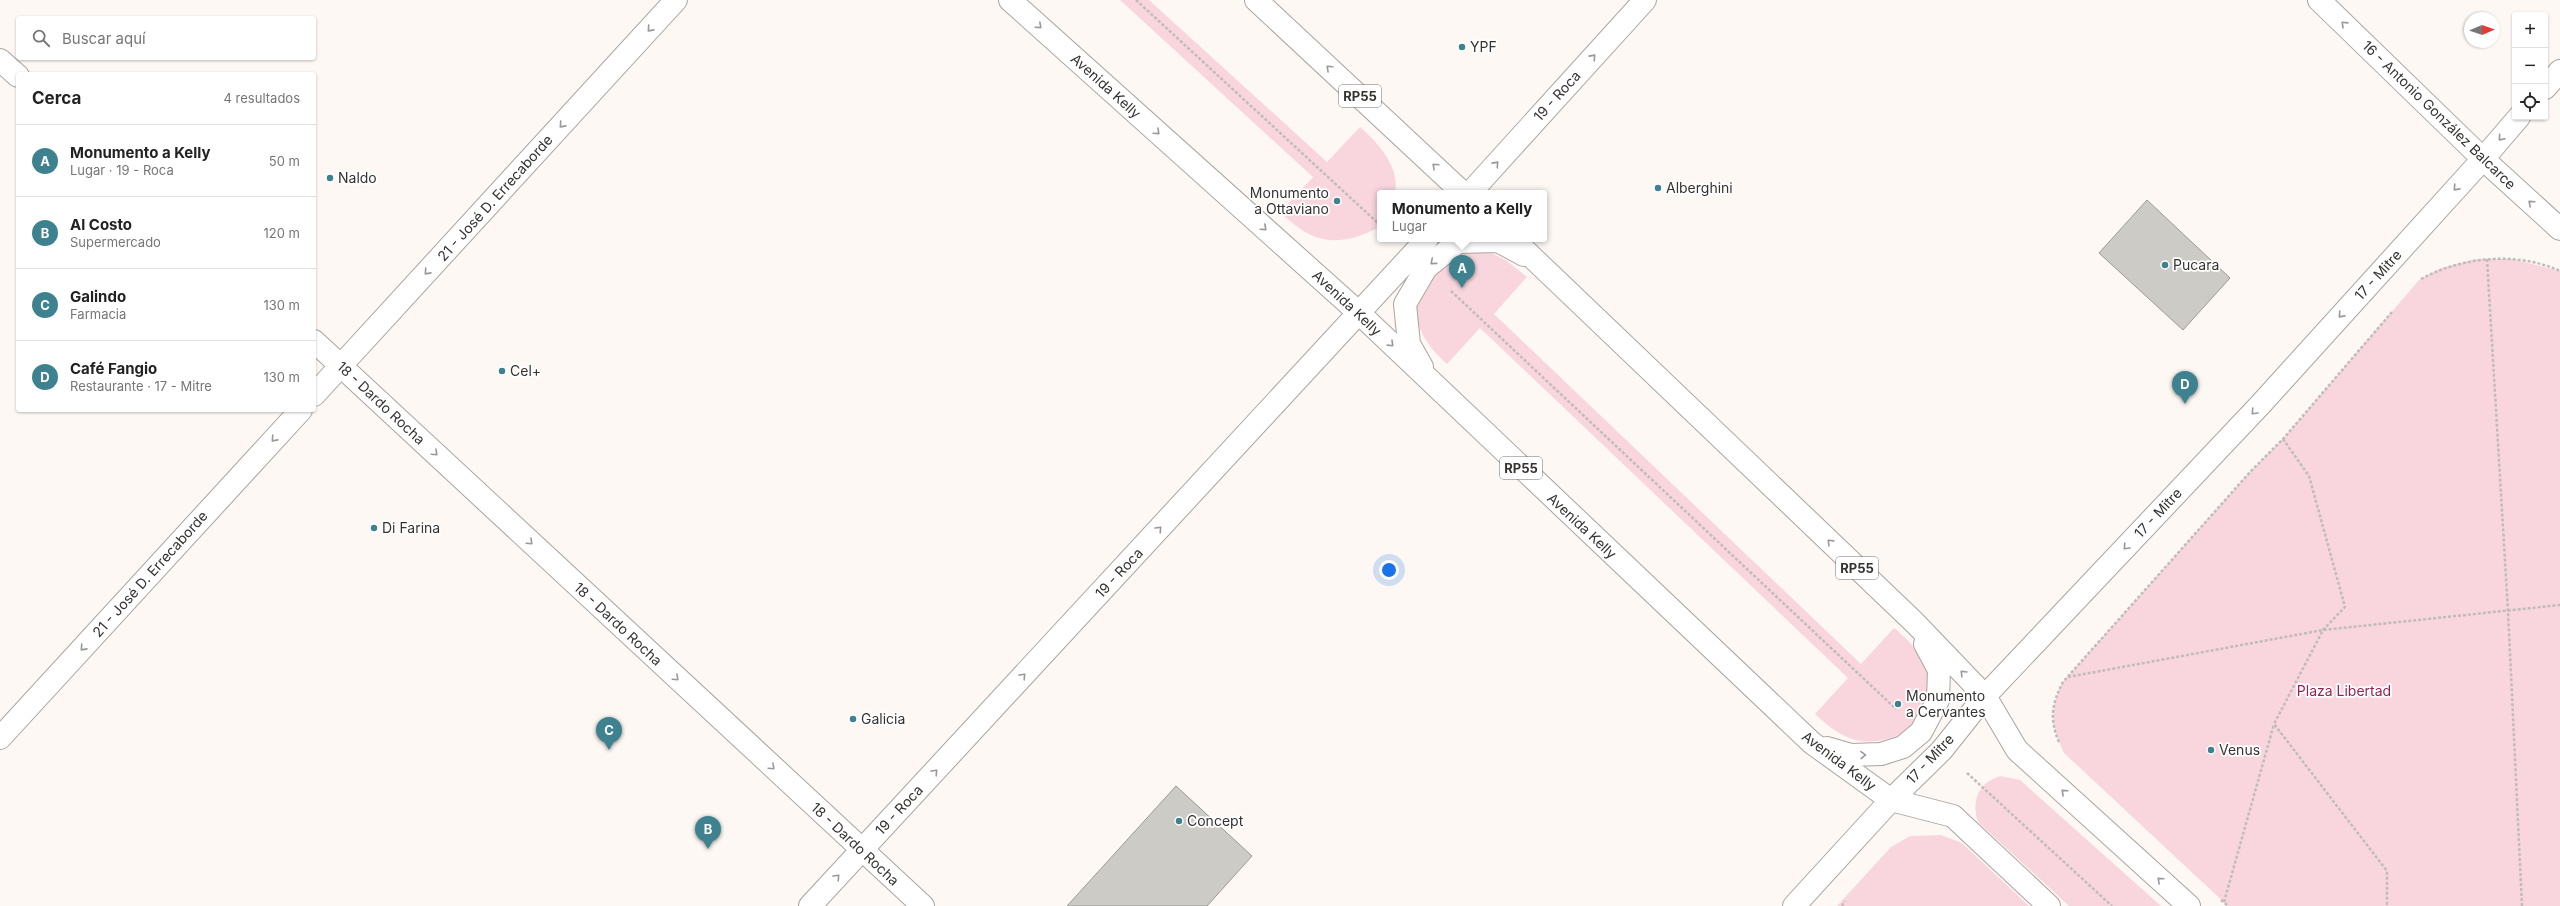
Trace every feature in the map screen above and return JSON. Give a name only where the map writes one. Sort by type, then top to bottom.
[{"type":"street","name":"21 - José D. Errecaborde","points":[[316,394],[676,0]]},
{"type":"street","name":"Avenida Kelly","points":[[1010,0],[1359,314],[1812,744],[1891,800],[1953,816],[2049,906]]},
{"type":"street","name":"RP55","points":[[1256,0],[1460,190]]},
{"type":"street","name":"19 - Roca","points":[[1473,190],[1645,0]]},
{"type":"street","name":"16 - Antonio González Balcarce","points":[[2319,0],[2483,159],[2560,229]]},
{"type":"street","points":[[0,60],[16,74]]},
{"type":"street","points":[[2548,85],[2560,71]]},
{"type":"street","name":"17 - Mitre","points":[[1794,906],[1891,800],[1942,750],[1985,696],[2260,405],[2483,159],[2516,120]]},
{"type":"street","name":"19 - Roca","points":[[810,906],[1424,242]]},
{"type":"street","points":[[1432,384],[1409,344],[1405,304],[1426,268],[1458,242]]},
{"type":"street","points":[[1501,242],[1542,266]]},
{"type":"street","name":"RP55","points":[[1516,242],[1915,623],[1985,696],[2018,750],[2189,906]]},
{"type":"street","name":"18 - Dardo Rocha","points":[[316,343],[923,906]]},
{"type":"street","name":"21 - José D. Errecaborde","points":[[0,738],[299,412]]},
{"type":"street","points":[[1812,744],[1851,755],[1881,754],[1903,747],[1921,732],[1938,700],[1939,670],[1915,623]]},
{"type":"path","points":[[1136,0],[1377,222]]},
{"type":"path","points":[[2419,280],[2441,268],[2475,259],[2512,259],[2560,271]]},
{"type":"path","points":[[2487,259],[2508,611],[2522,906]]},
{"type":"path","points":[[1426,268],[1921,732]]},
{"type":"path","points":[[2061,746],[2054,731],[2053,702],[2067,678],[2251,471],[2283,439],[2394,310]]},
{"type":"path","points":[[2224,902],[2274,724],[2323,630],[2345,607],[2309,476],[2283,439]]},
{"type":"path","points":[[2067,678],[2323,630],[2560,605]]},
{"type":"path","points":[[2274,724],[2387,871],[2387,906]]},
{"type":"path","points":[[1942,750],[2112,906]]},
{"type":"path","points":[[1837,906],[1845,896]]},
{"type":"green space","points":[[1120,0],[1149,0],[1327,162],[1360,127],[1374,140],[1391,164],[1396,183],[1395,190],[1377,190],[1377,228],[1351,238],[1327,240],[1316,237],[1304,231],[1280,212],[1313,177]]},
{"type":"green space","points":[[1488,251],[1507,261],[1527,277],[1494,314],[1861,664],[1894,628],[1907,640],[1924,661],[1930,678],[1931,687],[1931,692],[1916,728],[1901,735],[1887,739],[1862,741],[1851,739],[1828,725],[1815,714],[1848,678],[1480,328],[1447,364],[1434,351],[1424,337],[1418,323],[1413,304],[1444,254]]},
{"type":"green space","name":"Plaza Libertad","points":[[2475,259],[2512,259],[2560,271],[2560,906],[2228,906],[2064,753],[2056,733],[2053,717],[2058,692],[2063,682],[2251,471],[2283,439],[2419,280],[2441,268]]},
{"type":"green space","points":[[2000,776],[2020,780],[2161,906],[2069,906],[1978,822],[1975,807],[1978,794],[1986,783]]},
{"type":"green space","points":[[1941,835],[1962,843],[2029,906],[1837,906],[1891,847],[1910,836]]},
{"type":"building","name":"Pucara","points":[[2147,200],[2230,278],[2183,330],[2099,253]]},
{"type":"building","name":"Concept","points":[[1176,786],[1252,856],[1207,906],[1067,906]]},
{"type":"place","name":"YPF","points":[[1462,47]]},
{"type":"place","name":"Naldo","points":[[330,178]]},
{"type":"place","name":"Alberghini","points":[[1658,188]]},
{"type":"place","name":"Monumento a Ottaviano","points":[[1337,201]]},
{"type":"place","name":"Pucara","points":[[2165,265]]},
{"type":"place","name":"Monumento a Kelly","points":[[1462,288]]},
{"type":"place","name":"Cel+","points":[[502,371]]},
{"type":"place","name":"Café Fangio","points":[[2185,404]]},
{"type":"place","name":"Di Farina","points":[[374,528]]},
{"type":"place","name":"Monumento a Cervantes","points":[[1898,704]]},
{"type":"place","name":"Galicia","points":[[853,719]]},
{"type":"place","name":"Galindo","points":[[609,750]]},
{"type":"place","name":"Venus","points":[[2211,750]]},
{"type":"place","name":"Concept","points":[[1179,821]]},
{"type":"place","name":"Al Costo","points":[[708,849]]}]
